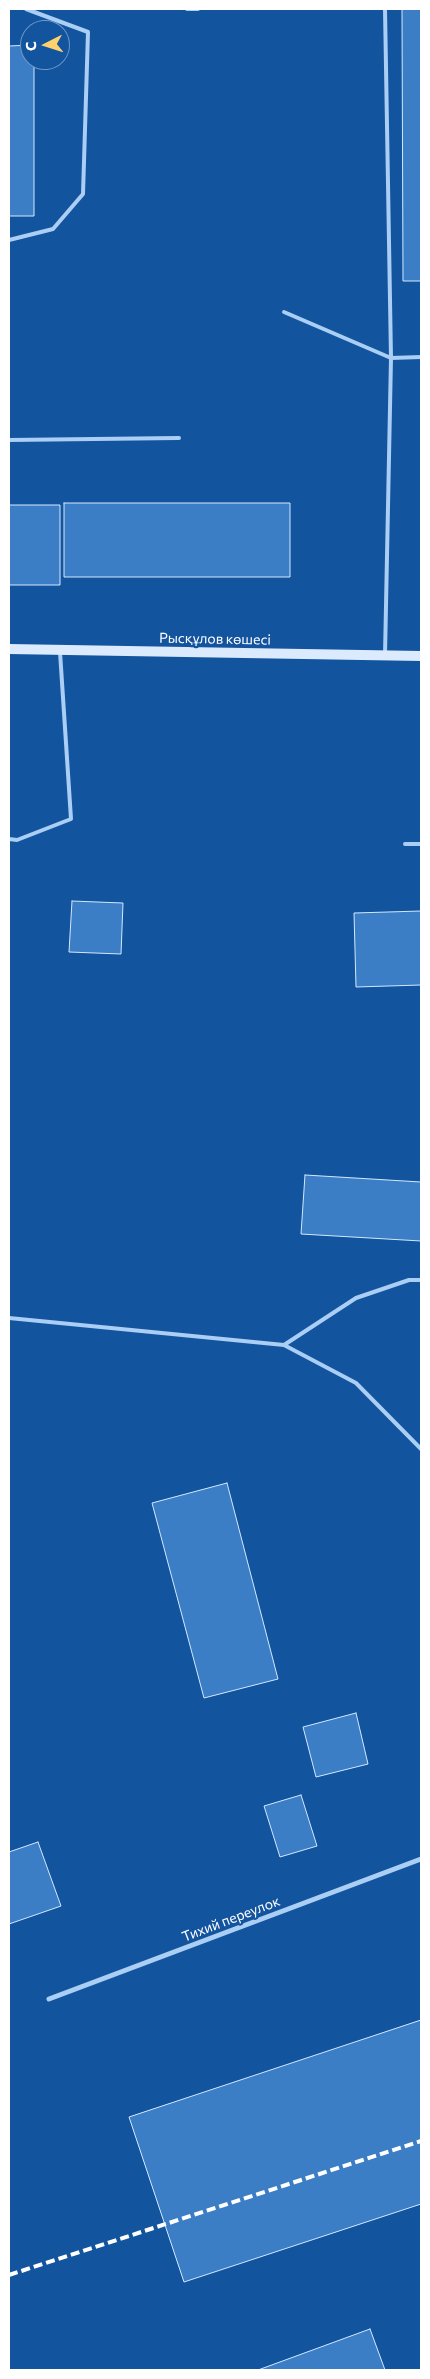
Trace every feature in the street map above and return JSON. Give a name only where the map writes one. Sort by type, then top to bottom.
[{"type":"street","name":"Рысқұлов көшесі","points":[[9,648],[421,656]]},
{"type":"street","name":"Тихий переулок","points":[[48,1999],[421,1859]]},
{"type":"lane","points":[[9,240],[53,229],[82,194],[88,32],[26,9]]},
{"type":"lane","points":[[187,9],[198,9]]},
{"type":"lane","points":[[385,9],[391,358],[385,655]]},
{"type":"lane","points":[[284,312],[391,358],[421,357]]},
{"type":"lane","points":[[9,440],[179,438]]},
{"type":"lane","points":[[9,840],[17,840],[71,819],[59,650]]},
{"type":"lane","points":[[405,844],[421,844]]},
{"type":"lane","points":[[284,1345],[356,1298],[409,1280],[421,1280]]},
{"type":"lane","points":[[9,1318],[284,1345],[356,1383],[421,1449]]},
{"type":"building","points":[[402,9],[421,9],[421,281],[403,281]]},
{"type":"building","points":[[20,45],[20,70],[34,70],[34,216],[9,216],[9,46]]},
{"type":"building","points":[[64,503],[290,503],[290,577],[64,577]]},
{"type":"building","points":[[9,505],[60,505],[60,585],[9,585]]},
{"type":"building","points":[[72,901],[123,903],[121,954],[69,952]]},
{"type":"building","points":[[421,911],[421,985],[356,987],[354,913]]},
{"type":"building","points":[[305,1175],[421,1182],[421,1241],[301,1234]]},
{"type":"building","points":[[227,1483],[278,1679],[204,1698],[152,1503]]},
{"type":"building","points":[[356,1713],[368,1764],[316,1777],[303,1727]]},
{"type":"building","points":[[301,1795],[317,1846],[280,1857],[264,1806]]},
{"type":"building","points":[[38,1842],[61,1906],[9,1924],[9,1852]]},
{"type":"building","points":[[421,2020],[421,2204],[184,2282],[129,2117]]},
{"type":"building","points":[[370,2329],[385,2370],[258,2370]]},
{"type":"railway","points":[[9,2275],[421,2141]]}]
